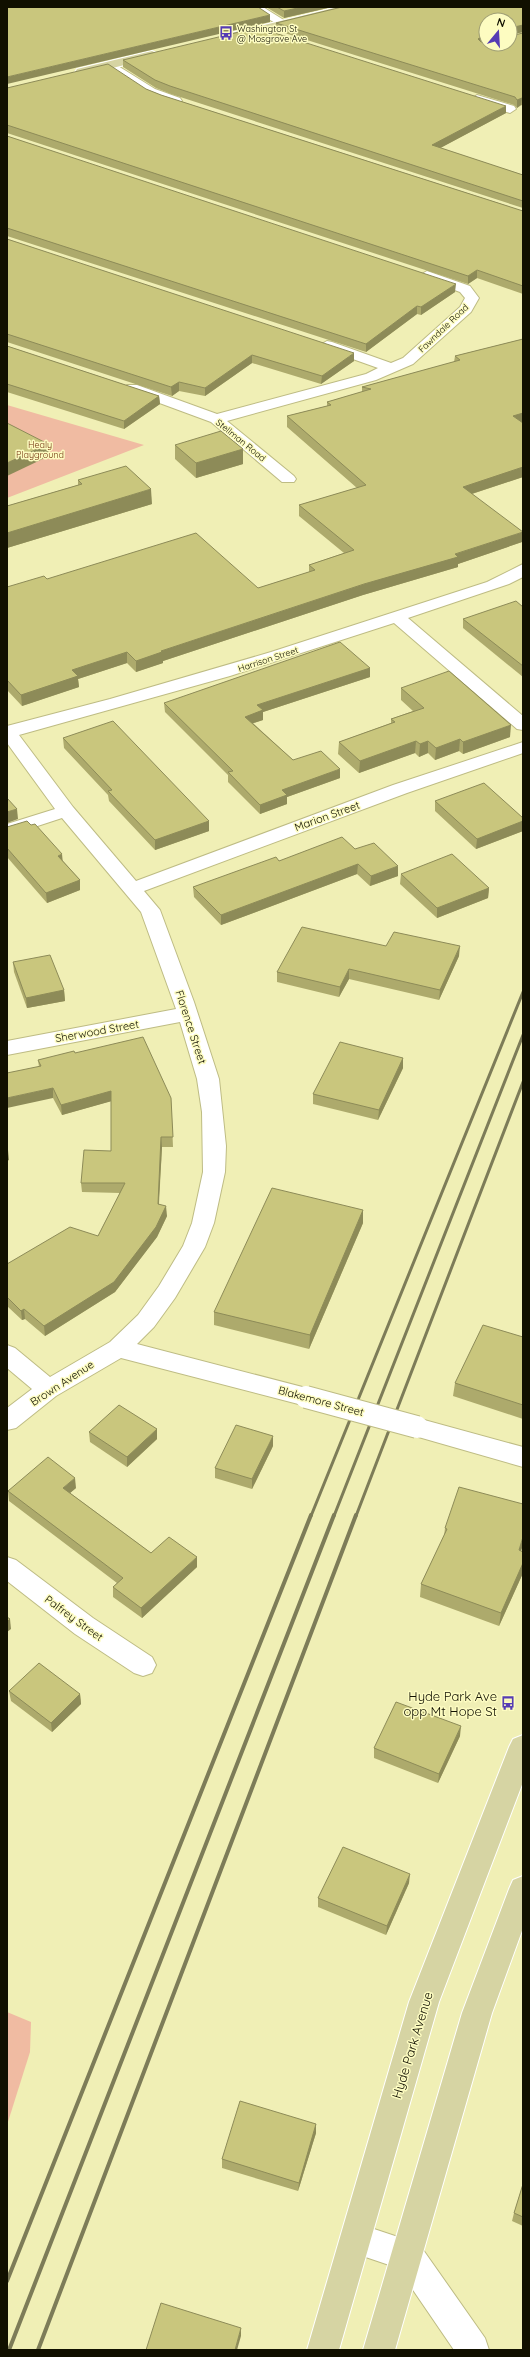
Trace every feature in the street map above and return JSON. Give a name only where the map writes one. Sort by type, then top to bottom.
[{"type":"main road","points":[[224,38],[352,7]]},
{"type":"main road","points":[[73,74],[163,52]]},
{"type":"main road","name":"Hyde Park Avenue","points":[[323,2350],[424,2002],[523,1747]]},
{"type":"main road","points":[[379,2350],[408,2255],[477,2013],[523,1889]]},
{"type":"street","points":[[255,7],[284,24]]},
{"type":"street","points":[[261,29],[277,36]]},
{"type":"street","points":[[110,65],[151,92],[187,105]]},
{"type":"street","points":[[466,95],[510,109]]},
{"type":"street","name":"Fawndale Road","points":[[216,419],[371,377],[408,361],[466,309],[472,298],[465,289],[414,272]]},
{"type":"street","points":[[313,340],[391,368]]},
{"type":"street","name":"Stellman Road","points":[[117,383],[216,419],[288,479]]},
{"type":"street","name":"Harrison Street","points":[[8,732],[194,682],[499,582],[523,569]]},
{"type":"street","points":[[397,616],[523,725]]},
{"type":"street","name":"Florence Street","points":[[8,732],[66,811],[150,910],[187,1014],[208,1079],[213,1112],[214,1172],[209,1200],[194,1247],[181,1270],[146,1321],[118,1348]]},
{"type":"street","name":"Marion Street","points":[[132,889],[400,789],[523,748]]},
{"type":"street","points":[[7,830],[66,811]]},
{"type":"street","name":"Sherwood Street","points":[[7,1048],[187,1014]]},
{"type":"street","name":"Brown Avenue","points":[[7,1421],[48,1389],[118,1348]]},
{"type":"street","name":"Blakemore Street","points":[[118,1348],[306,1397],[523,1457]]},
{"type":"street","points":[[7,1354],[48,1389]]},
{"type":"street","name":"Palfrey Street","points":[[7,1567],[84,1626],[143,1665]]},
{"type":"street","points":[[356,2239],[408,2255],[473,2350]]},
{"type":"green space","name":"Healy Playground","points":[[7,405],[144,445],[7,498]]},
{"type":"green space","points":[[7,2012],[31,2022],[30,2052],[7,2125]]},
{"type":"building","points":[[7,7],[258,7],[270,15],[7,77]]},
{"type":"building","points":[[277,7],[302,7],[284,11]]},
{"type":"building","points":[[342,7],[523,7],[523,25],[518,26],[518,12],[478,12],[478,52],[518,52],[518,34],[523,33],[523,98],[517,100],[515,97],[276,23]]},
{"type":"building","points":[[260,27],[506,106],[432,145],[523,175],[523,201],[170,86],[155,80],[123,60]]},
{"type":"building","points":[[108,64],[146,89],[161,95],[523,211],[523,286],[477,270],[468,276],[7,125],[7,88]]},
{"type":"building","points":[[7,136],[456,284],[421,307],[417,306],[366,344],[7,228]]},
{"type":"building","points":[[7,239],[354,353],[322,376],[252,355],[205,388],[179,382],[171,387],[7,334]]},
{"type":"building","points":[[523,339],[523,413],[513,416],[523,423],[523,467],[463,487],[523,532],[455,554],[458,557],[364,584],[161,651],[162,652],[136,661],[127,652],[72,670],[78,676],[21,695],[7,680],[7,587],[44,576],[47,579],[196,533],[258,588],[315,570],[309,565],[354,550],[299,505],[366,485],[287,416],[331,405],[327,402],[371,389],[362,387],[460,360],[455,356]]},
{"type":"building","points":[[7,346],[159,396],[124,421],[7,384]]},
{"type":"building","points":[[7,423],[48,444],[7,463]]},
{"type":"building","points":[[221,431],[243,449],[196,463],[175,445]]},
{"type":"building","points":[[126,466],[151,489],[7,533],[7,506],[82,484],[78,480]]},
{"type":"building","points":[[516,601],[523,607],[523,666],[463,619]]},
{"type":"building","points":[[340,642],[370,668],[257,705],[263,710],[245,717],[293,760],[321,751],[340,769],[282,790],[287,795],[260,805],[228,772],[233,771],[164,703]]},
{"type":"building","points":[[449,671],[511,725],[463,742],[460,739],[436,748],[428,741],[420,744],[416,741],[360,761],[339,742],[395,722],[391,719],[424,708],[401,688]]},
{"type":"building","points":[[113,721],[209,821],[155,840],[108,791],[112,790],[63,738]]},
{"type":"building","points":[[484,783],[523,818],[523,821],[477,839],[435,801]]},
{"type":"building","points":[[7,798],[17,809],[7,812]]},
{"type":"building","points":[[27,821],[31,825],[35,824],[62,854],[58,856],[80,880],[46,893],[7,848],[7,827]]},
{"type":"building","points":[[342,837],[355,849],[374,843],[398,866],[371,876],[358,864],[221,915],[193,887],[276,857],[279,861]]},
{"type":"building","points":[[452,854],[489,888],[437,908],[401,874]]},
{"type":"building","points":[[302,927],[386,946],[394,932],[460,946],[440,990],[349,969],[340,987],[277,972]]},
{"type":"building","points":[[50,955],[64,990],[26,998],[13,962]]},
{"type":"building","points":[[143,1037],[171,1098],[173,1137],[161,1137],[158,1204],[166,1206],[156,1227],[114,1282],[44,1326],[24,1309],[21,1311],[7,1297],[7,1264],[70,1227],[98,1236],[125,1183],[81,1183],[84,1150],[111,1151],[111,1091],[61,1105],[53,1088],[7,1098],[7,1073],[41,1066],[38,1060]]},
{"type":"building","points":[[340,1042],[403,1058],[379,1110],[313,1094]]},
{"type":"building","points":[[272,1188],[363,1210],[310,1335],[214,1312]]},
{"type":"building","points":[[483,1325],[523,1337],[523,1405],[455,1383]]},
{"type":"building","points":[[119,1405],[157,1429],[127,1457],[89,1432]]},
{"type":"building","points":[[236,1425],[273,1436],[252,1479],[215,1468]]},
{"type":"building","points":[[48,1457],[75,1478],[63,1488],[151,1553],[169,1537],[197,1557],[141,1608],[113,1587],[123,1578],[8,1491]]},
{"type":"building","points":[[459,1487],[523,1504],[523,1537],[519,1550],[523,1552],[523,1563],[501,1613],[421,1584],[447,1529],[445,1528]]},
{"type":"building","points":[[39,1663],[80,1694],[51,1723],[9,1691]]},
{"type":"building","points":[[396,1702],[461,1726],[439,1774],[374,1748]]},
{"type":"building","points":[[343,1847],[410,1874],[387,1926],[318,1898]]},
{"type":"building","points":[[240,2101],[316,2124],[299,2183],[222,2159]]},
{"type":"building","points":[[523,2184],[523,2217],[514,2213]]},
{"type":"building","points":[[161,2303],[241,2328],[235,2350],[146,2350]]},
{"type":"railway","points":[[311,1516],[523,992]]},
{"type":"railway","points":[[334,1516],[523,1035]]},
{"type":"railway","points":[[356,1516],[523,1082]]},
{"type":"railway","points":[[7,2281],[311,1515]]},
{"type":"railway","points":[[9,2350],[334,1515]]},
{"type":"railway","points":[[38,2350],[356,1515]]},
{"type":"place","name":"Washington St @ Mosgrove Ave","points":[[226,33]]},
{"type":"place","name":"Hyde Park Ave opp Mt Hope St","points":[[508,1703]]}]
